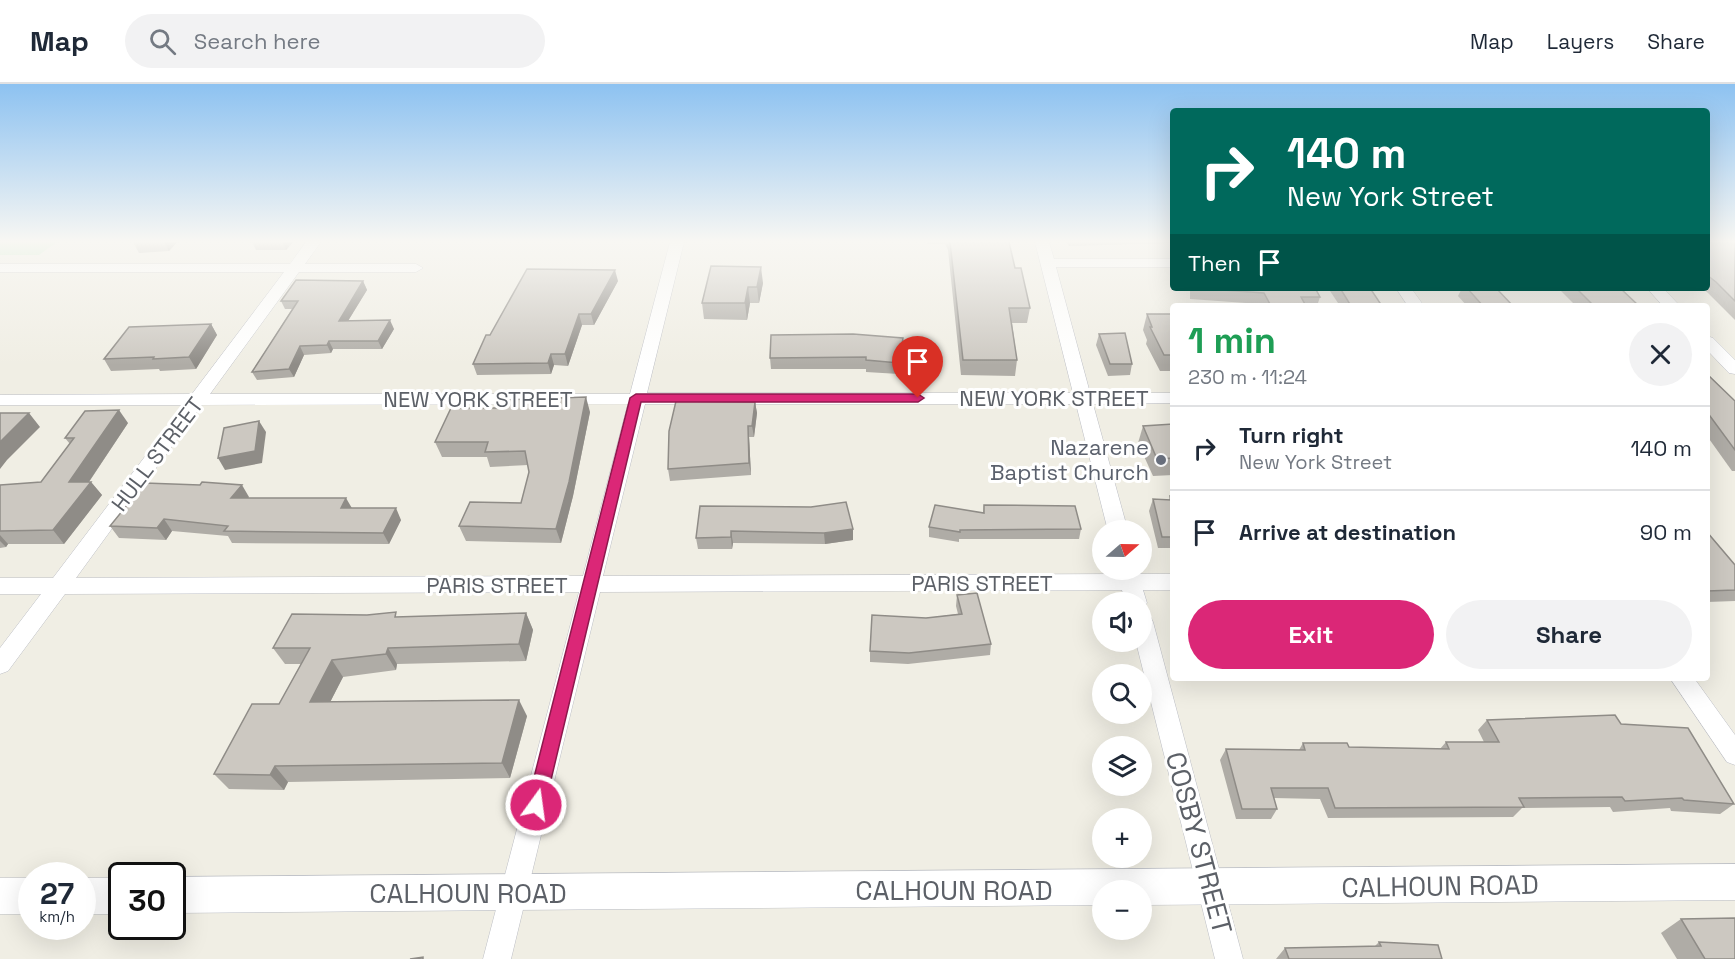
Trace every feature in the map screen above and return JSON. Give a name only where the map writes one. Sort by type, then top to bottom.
[{"type":"street","name":"HULL STREET","points":[[0,665],[284,283]]},
{"type":"street","points":[[497,959],[666,283]]},
{"type":"street","points":[[1053,283],[1115,520]]},
{"type":"street","points":[[1657,291],[1669,303]]},
{"type":"street","points":[[1710,344],[1735,369]]},
{"type":"street","name":"NEW YORK STREET","points":[[0,400],[1170,398]]},
{"type":"street","name":"PARIS STREET","points":[[0,586],[590,585],[1092,577]]},
{"type":"street","name":"PARIS STREET","points":[[1152,579],[1170,582]]},
{"type":"street","name":"COSBY STREET","points":[[1150,652],[1229,959]]},
{"type":"street","points":[[1683,681],[1735,754]]},
{"type":"street","name":"CALHOUN ROAD","points":[[186,895],[1735,882]]},
{"type":"street","points":[[0,896],[18,896]]},
{"type":"building","points":[[294,283],[362,283],[339,321],[390,320],[378,341],[329,341],[327,345],[300,346],[289,369],[252,372],[298,301],[281,301]]},
{"type":"building","points":[[519,283],[608,283],[591,314],[579,314],[565,354],[551,354],[548,363],[473,364],[486,335],[490,335]]},
{"type":"building","points":[[707,283],[758,283],[757,287],[748,287],[745,303],[702,303]]},
{"type":"building","points":[[954,283],[1024,283],[1030,308],[1009,308],[1017,360],[963,360]]},
{"type":"building","points":[[1717,283],[1735,283],[1735,301]]},
{"type":"building","points":[[1236,291],[1317,291],[1320,297],[1301,297],[1304,303],[1269,303],[1264,293]]},
{"type":"building","points":[[1342,291],[1372,291],[1380,303],[1349,303]]},
{"type":"building","points":[[1470,291],[1499,291],[1510,303],[1480,303]]},
{"type":"building","points":[[1579,291],[1623,291],[1636,303],[1591,303]]},
{"type":"building","points":[[1147,314],[1170,314],[1170,355],[1164,355],[1150,327],[1152,327]]},
{"type":"building","points":[[211,324],[189,357],[104,359],[129,327]]},
{"type":"building","points":[[1125,333],[1132,364],[1110,364],[1099,334]]},
{"type":"building","points":[[853,334],[903,338],[899,363],[866,360],[866,357],[770,358],[771,335]]},
{"type":"building","points":[[1710,377],[1735,401],[1735,450],[1710,416]]},
{"type":"building","points":[[586,397],[569,482],[556,529],[459,526],[470,502],[521,503],[529,472],[525,451],[485,452],[488,442],[435,442],[451,408],[499,408],[501,400]]},
{"type":"building","points":[[676,401],[755,402],[752,426],[748,426],[749,463],[668,469],[669,431]]},
{"type":"building","points":[[119,410],[69,482],[91,482],[53,530],[0,531],[0,485],[41,482],[74,438],[65,438],[85,411]]},
{"type":"building","points":[[0,413],[29,413],[0,442]]},
{"type":"building","points":[[259,421],[255,451],[218,458],[224,428]]},
{"type":"building","points":[[1170,424],[1170,458],[1157,459],[1143,426]]},
{"type":"building","points":[[202,482],[242,485],[231,498],[346,498],[341,508],[396,508],[383,533],[224,531],[228,526],[164,519],[157,528],[110,526],[145,483],[200,485]]},
{"type":"building","points":[[1153,499],[1170,500],[1170,537],[1162,537]]},
{"type":"building","points":[[846,502],[853,529],[824,533],[731,531],[731,537],[696,538],[700,506],[811,507]]},
{"type":"building","points":[[935,505],[984,513],[984,505],[1075,506],[1081,529],[960,530],[960,532],[929,527]]},
{"type":"building","points":[[1710,536],[1735,565],[1735,590],[1710,591]]},
{"type":"building","points":[[977,593],[991,644],[909,653],[870,651],[872,615],[926,618],[962,614],[957,595]]},
{"type":"building","points":[[396,612],[395,617],[526,613],[519,644],[388,648],[386,654],[332,660],[310,702],[519,700],[502,763],[275,766],[270,775],[214,774],[252,704],[279,704],[310,648],[273,648],[292,614],[367,615]]},
{"type":"building","points":[[1615,715],[1621,724],[1688,728],[1734,804],[1682,798],[1625,801],[1622,797],[1519,798],[1524,807],[1335,808],[1328,788],[1271,788],[1277,809],[1242,809],[1226,749],[1305,750],[1303,743],[1347,743],[1349,747],[1449,749],[1446,742],[1499,742],[1487,720]]},
{"type":"building","points":[[1735,918],[1735,959],[1705,959],[1681,919]]},
{"type":"building","points":[[1379,942],[1438,945],[1442,959],[1289,959],[1285,948],[1381,946]]},
{"type":"place","name":"Nazarene Baptist Church","points":[[1161,460]]},
{"type":"route","points":[[536,805],[636,398],[918,398]]}]
